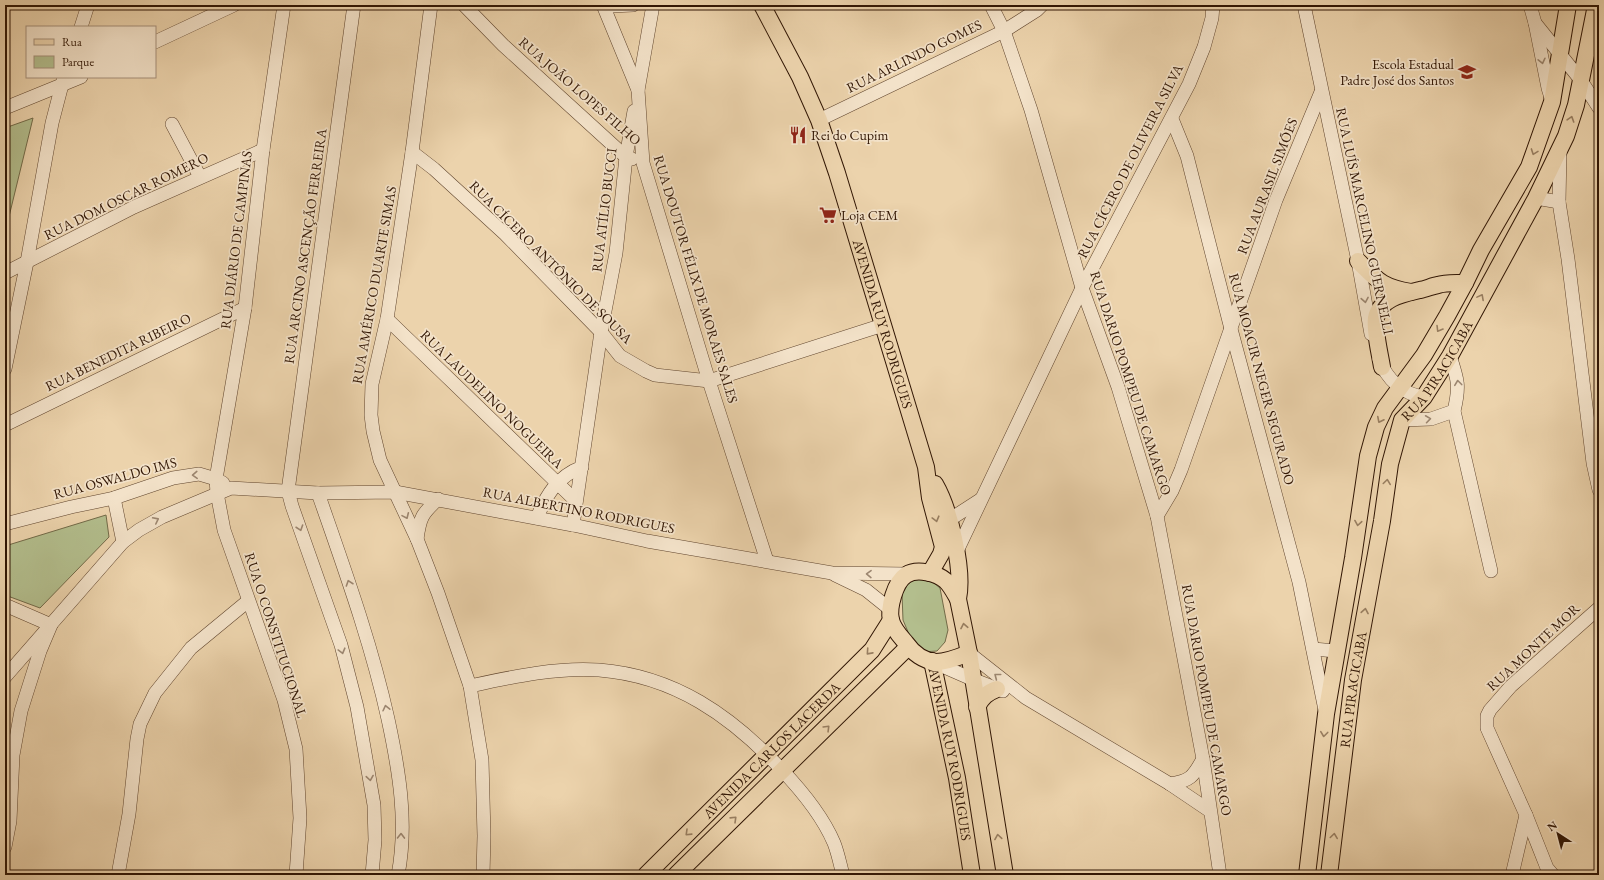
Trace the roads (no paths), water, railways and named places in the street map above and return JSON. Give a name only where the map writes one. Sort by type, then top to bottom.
[{"type":"main road","name":"AVENIDA RUY RODRIGUES","points":[[762,5],[800,77],[819,120],[839,180],[926,467],[930,498],[943,547],[941,554],[930,573]]},
{"type":"main road","name":"RUA PIRACICABA","points":[[1307,875],[1326,714],[1368,456],[1376,427],[1385,408],[1424,355],[1465,283],[1481,250],[1529,167],[1552,102],[1568,5]]},
{"type":"main road","name":"RUA PIRACICABA","points":[[1329,875],[1353,680],[1382,521],[1390,464],[1402,420],[1424,397],[1450,356],[1536,198],[1566,136],[1576,105],[1596,5]]},
{"type":"main road","points":[[1358,262],[1381,283],[1400,290],[1411,292]]},
{"type":"main road","points":[[1382,368],[1376,319],[1379,310],[1384,304],[1390,299],[1439,284],[1465,283]]},
{"type":"main road","name":"AVENIDA RUY RODRIGUES","points":[[926,467],[940,493],[957,551],[960,592],[958,599],[969,653],[972,680],[1005,875]]},
{"type":"main road","points":[[891,615],[894,593],[897,586],[907,574],[919,572],[939,576],[947,582],[958,599]]},
{"type":"main road","name":"AVENIDA RUY RODRIGUES","points":[[891,615],[894,628],[908,647],[917,655],[932,661],[957,778],[972,875]]},
{"type":"main road","name":"AVENIDA CARLOS LACERDA","points":[[646,875],[872,650],[891,615]]},
{"type":"main road","name":"AVENIDA CARLOS LACERDA","points":[[676,875],[908,647]]},
{"type":"main road","points":[[932,661],[946,661],[969,653]]},
{"type":"main road","points":[[977,707],[986,694],[997,689]]},
{"type":"street","points":[[81,26],[88,5]]},
{"type":"street","points":[[156,42],[234,5]]},
{"type":"street","name":"RUA DIÁRIO DE CAMPINAS","points":[[216,479],[245,308],[263,150],[284,5]]},
{"type":"street","name":"RUA ARCINO ASCENÇÃO FERREIRA","points":[[288,491],[354,5]]},
{"type":"street","name":"RUA AMÉRICO DUARTE SIMAS","points":[[431,5],[412,152],[387,319],[372,384],[371,415],[380,460],[417,540],[438,593],[470,686],[482,760],[484,836],[483,875]]},
{"type":"street","name":"RUA JOÃO LOPES FILHO","points":[[464,5],[503,45],[626,157],[643,163]]},
{"type":"street","points":[[604,5],[633,5]]},
{"type":"street","name":"RUA DOUTOR FÉLIX DE MORAES SALES","points":[[604,5],[638,90],[643,163],[709,381],[767,561]]},
{"type":"street","name":"RUA ATÍLIO BUCCI","points":[[573,525],[601,332],[616,253],[626,157],[653,5]]},
{"type":"street","name":"RUA DARIO POMPEU DE CAMARGO","points":[[991,5],[1004,31],[1031,110],[1082,288],[1118,387],[1157,516],[1203,759],[1220,875]]},
{"type":"street","name":"RUA ARLINDO GOMES","points":[[819,120],[1004,31],[1037,10],[1042,5]]},
{"type":"street","name":"RUA CÍCERO DE OLIVEIRA SILVA","points":[[957,551],[1082,288],[1190,84],[1204,47],[1212,18],[1213,5]]},
{"type":"street","name":"RUA LUÍS MARCELINO GUERNELLI","points":[[1304,5],[1321,92],[1358,262],[1372,340],[1382,368],[1391,380],[1408,392],[1424,397]]},
{"type":"street","points":[[1530,5],[1552,102]]},
{"type":"street","points":[[1535,23],[1580,79],[1599,108]]},
{"type":"street","points":[[5,108],[63,82],[77,78]]},
{"type":"street","points":[[5,369],[27,262],[52,123],[63,82]]},
{"type":"street","name":"RUA AURASIL SIMÕES","points":[[1157,516],[1172,491],[1181,470],[1276,200],[1321,92]]},
{"type":"street","name":"RUA MOACIR NEGER SEGURADO","points":[[1172,119],[1187,156],[1231,329],[1299,582],[1326,714]]},
{"type":"street","points":[[172,124],[200,178]]},
{"type":"street","points":[[1560,148],[1559,202],[1568,259],[1593,463],[1599,490]]},
{"type":"street","name":"RUA DOM OSCAR ROMERO","points":[[5,273],[134,207],[263,150]]},
{"type":"street","name":"RUA CÍCERO ANTÔNIO DE SOUSA","points":[[412,152],[434,169],[505,234],[601,332],[620,356],[646,371],[663,377],[709,381],[883,325]]},
{"type":"street","points":[[1536,198],[1559,202]]},
{"type":"street","name":"RUA BENEDITA RIBEIRO","points":[[5,425],[245,308]]},
{"type":"street","name":"RUA LAUDELINO NOGUEIRA","points":[[387,319],[576,501]]},
{"type":"street","points":[[1450,356],[1458,385],[1458,394],[1454,411],[1491,571]]},
{"type":"street","points":[[1402,420],[1431,419],[1454,411]]},
{"type":"street","points":[[537,518],[544,499],[557,484],[570,471],[582,467]]},
{"type":"street","name":"RUA OSWALDO IMS","points":[[5,524],[71,507],[114,498],[173,478],[199,474],[216,479],[231,488]]},
{"type":"street","name":"RUA O CONSTITUCIONAL","points":[[216,479],[216,493],[224,530],[284,700],[296,749],[300,818],[296,875]]},
{"type":"street","name":"RUA OSWALDO IMS","points":[[5,677],[123,542],[151,523],[216,493],[231,488],[318,493]]},
{"type":"street","points":[[288,491],[341,645],[357,707],[374,805],[375,840],[372,875]]},
{"type":"street","name":"RUA ALBERTINO RODRIGUES","points":[[318,493],[395,492],[647,540],[832,573],[907,574]]},
{"type":"street","points":[[318,493],[367,638],[383,695],[402,800],[401,859],[398,875]]},
{"type":"street","points":[[114,498],[123,542]]},
{"type":"street","points":[[417,540],[419,523],[424,512],[438,499]]},
{"type":"street","points":[[949,520],[980,500]]},
{"type":"street","name":"RUA ALBERTINO RODRIGUES","points":[[832,573],[866,590],[891,615]]},
{"type":"street","points":[[118,875],[129,814],[140,724],[155,693],[190,648],[248,601]]},
{"type":"street","points":[[5,605],[51,625],[40,651],[9,750],[10,821],[5,847]]},
{"type":"street","name":"RUA MONTE MOR","points":[[1526,815],[1487,728],[1486,716],[1511,686],[1599,608]]},
{"type":"street","points":[[1313,649],[1336,651]]},
{"type":"street","points":[[969,653],[1026,698],[1170,784],[1210,811]]},
{"type":"street","points":[[932,661],[972,680],[1026,698]]},
{"type":"street","points":[[470,686],[519,675],[600,670],[635,676],[669,687],[703,702],[734,724],[768,755],[795,783],[809,801],[834,842],[843,875]]},
{"type":"street","points":[[1170,784],[1183,782],[1190,777],[1196,771],[1203,759]]},
{"type":"street","points":[[1512,875],[1526,815]]},
{"type":"street","points":[[1526,815],[1548,868],[1553,875]]},
{"type":"place","name":"Escola Estadual Padre José dos Santos","points":[[1467,72]]},
{"type":"place","name":"Rei do Cupim","points":[[798,135]]},
{"type":"place","name":"Loja CEM","points":[[828,215]]}]
